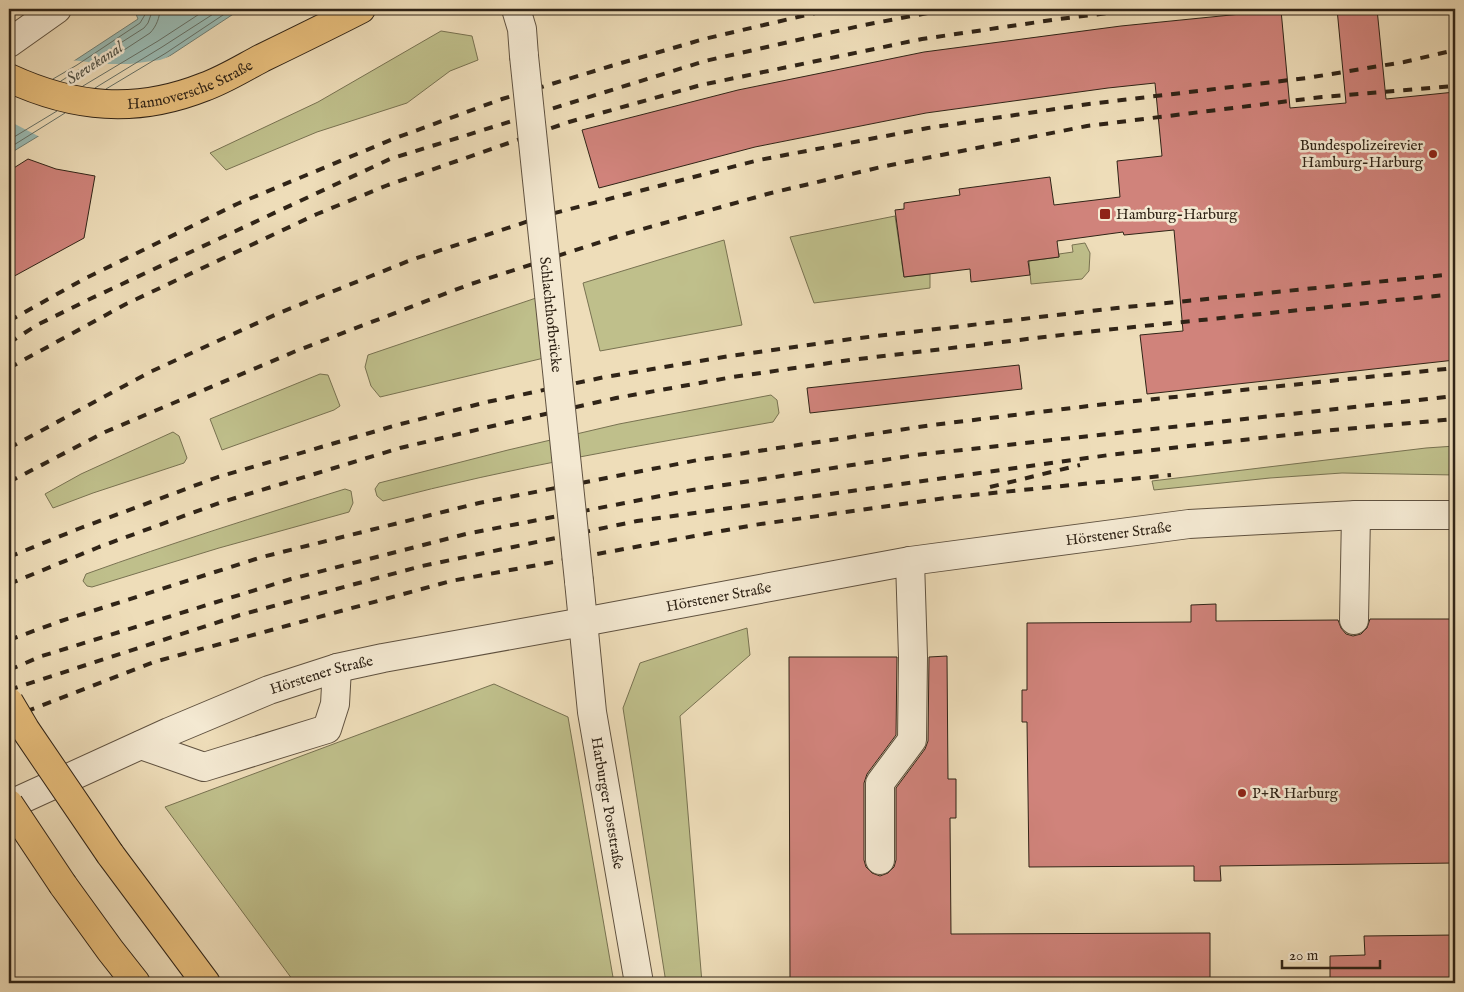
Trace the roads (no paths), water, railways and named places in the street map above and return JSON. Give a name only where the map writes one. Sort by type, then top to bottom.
[{"type":"main road","name":"Hannoversche Straße","points":[[9,78],[49,93],[88,103],[109,105],[166,100],[205,87],[361,9]]},
{"type":"main road","points":[[9,702],[25,729],[110,854],[206,983]]},
{"type":"main road","points":[[9,804],[63,885],[136,983]]},
{"type":"street","points":[[9,43],[57,9]]},
{"type":"street","name":"Schlachthofbrücke","points":[[516,9],[522,29],[583,622]]},
{"type":"street","points":[[1354,620],[1356,515]]},
{"type":"street","name":"Hörstener Straße","points":[[9,804],[268,690],[337,668],[383,658],[910,561],[1189,524],[1356,515],[1455,515]]},
{"type":"street","points":[[880,860],[880,783],[912,740],[910,561]]},
{"type":"street","name":"Harburger Poststraße","points":[[583,622],[592,712],[639,983]]},
{"type":"street","points":[[141,745],[204,767],[327,729],[335,704],[337,668]]},
{"type":"water","name":"Seevekanal","points":[[144,9],[241,9],[168,57],[9,154],[9,98],[74,61],[138,19],[136,14]]},
{"type":"railway","points":[[9,321],[84,279],[237,204],[393,139],[502,99],[611,66],[704,39],[832,9]]},
{"type":"railway","points":[[9,343],[37,325],[92,298],[390,159],[705,61],[864,25],[949,9]]},
{"type":"railway","points":[[9,368],[126,304],[317,214],[388,185],[569,122],[701,85],[922,39],[1141,9]]},
{"type":"railway","points":[[9,448],[150,372],[279,313],[411,260],[547,215],[759,160],[928,128],[1089,104],[1307,78],[1404,62],[1455,50]]},
{"type":"railway","points":[[9,482],[105,432],[296,351],[468,285],[625,234],[771,193],[881,167],[1087,126],[1322,97],[1455,86]]},
{"type":"railway","points":[[9,557],[218,477],[397,425],[487,402],[605,377],[730,356],[851,339],[1117,308],[1455,274]]},
{"type":"railway","points":[[9,584],[99,547],[222,502],[400,448],[616,398],[733,377],[850,360],[1095,331],[1455,294]]},
{"type":"railway","points":[[9,640],[61,621],[262,557],[479,503],[698,460],[932,425],[1097,405],[1455,368]]},
{"type":"railway","points":[[9,670],[42,656],[291,579],[466,534],[686,491],[916,455],[1455,396]]},
{"type":"railway","points":[[9,690],[240,615],[422,566],[637,521],[1109,455],[1323,431],[1455,419]]},
{"type":"railway","points":[[990,487],[1080,465]]},
{"type":"railway","points":[[9,718],[154,662],[451,581],[754,525],[953,497],[1171,475]]},
{"type":"place","name":"Bundespolizeirevier Hamburg-Harburg","points":[[1433,154]]},
{"type":"place","name":"Hamburg-Harburg","points":[[1105,214]]},
{"type":"place","name":"P+R Harburg","points":[[1242,793]]}]
